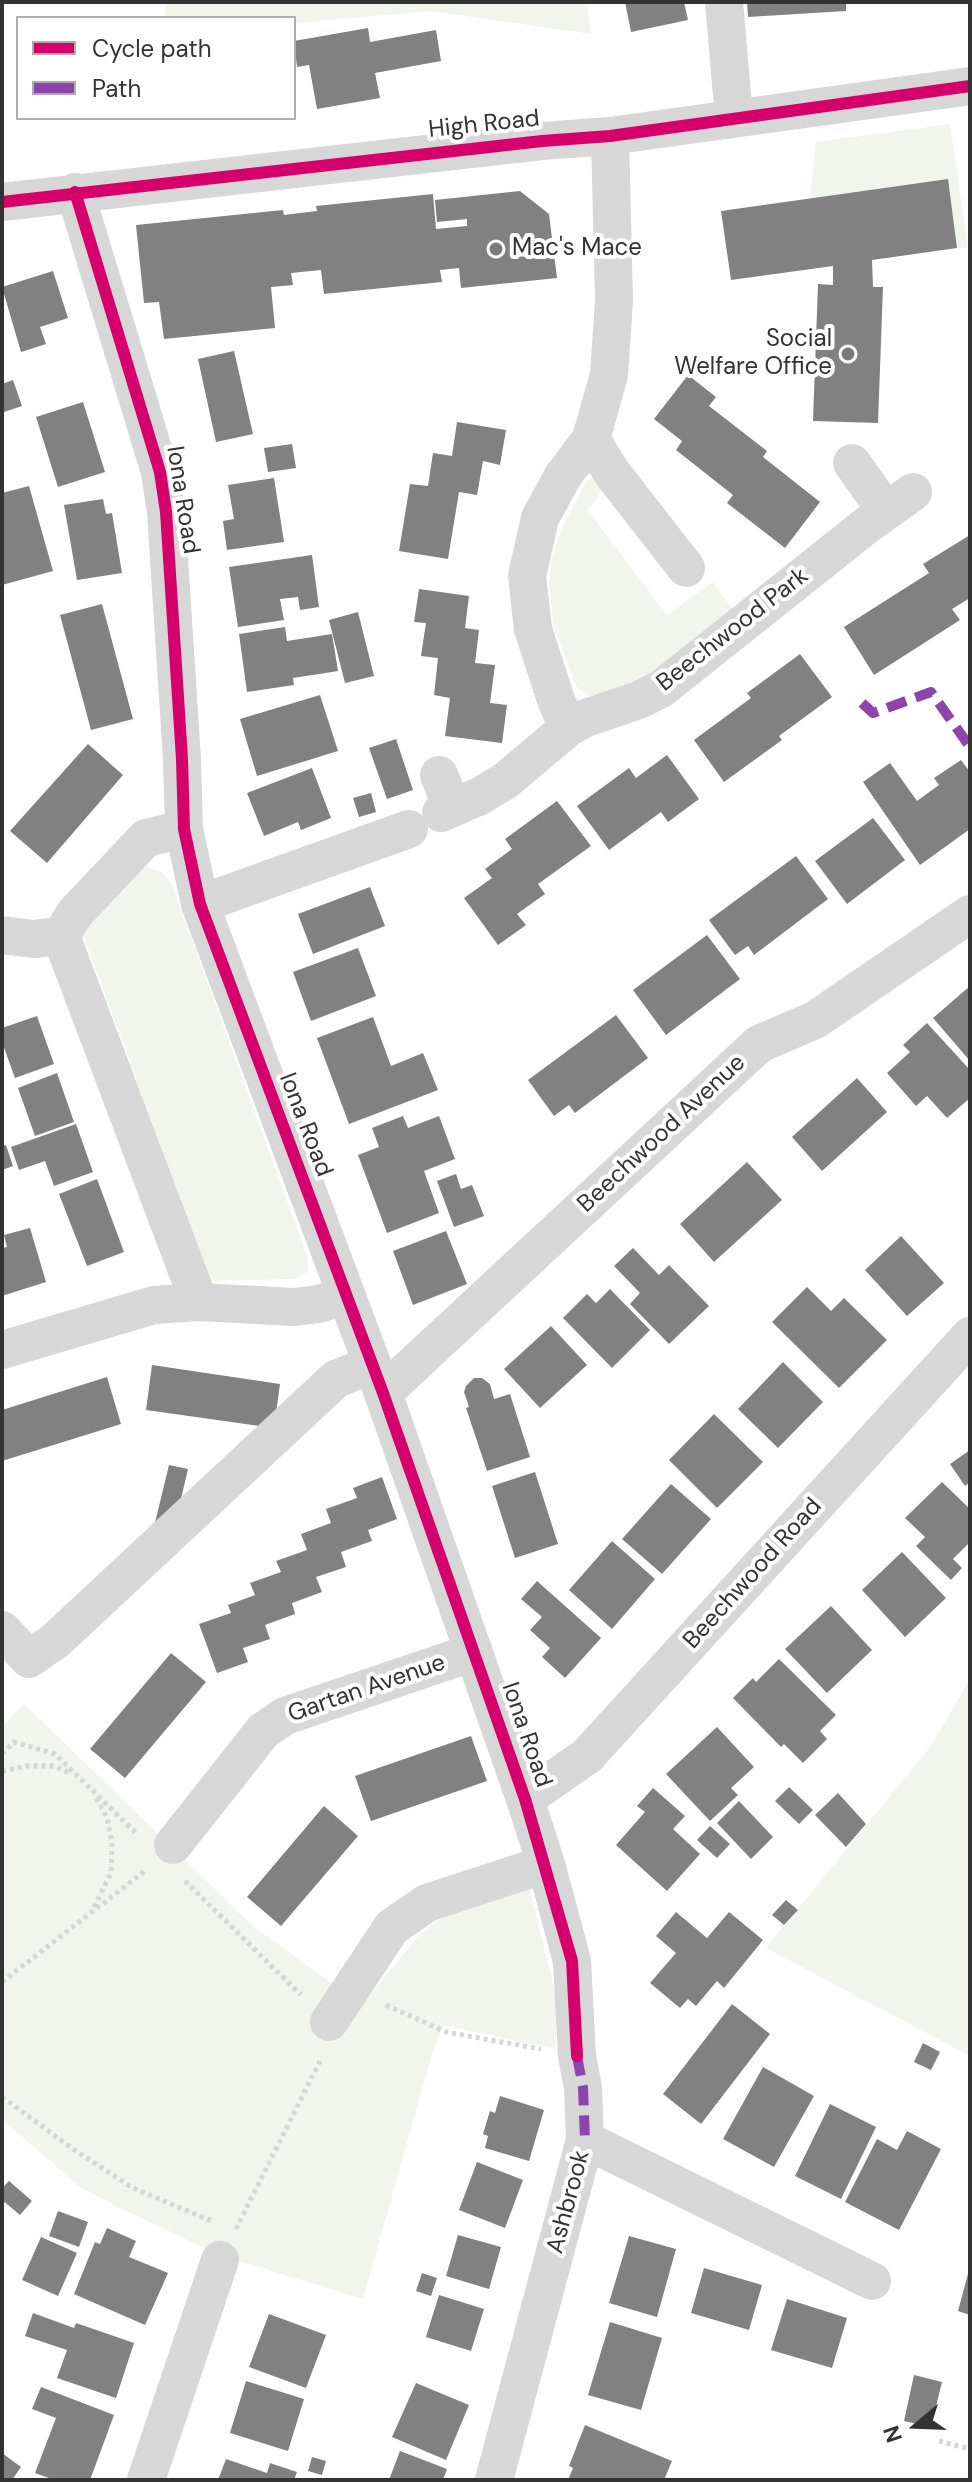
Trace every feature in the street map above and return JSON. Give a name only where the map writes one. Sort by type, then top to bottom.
[{"type":"street","points":[[724,2],[734,118]]},
{"type":"street","name":"High Road","points":[[2,202],[526,142],[610,136],[970,86]]},
{"type":"street","points":[[568,728],[533,629],[527,576],[540,518],[563,476],[591,439],[609,375],[614,301],[610,136]]},
{"type":"street","name":"Iona Road","points":[[75,192],[160,472],[166,512],[184,829],[200,904],[377,1379],[546,1864],[572,1961],[585,2140]]},
{"type":"street","points":[[591,439],[612,473],[686,568]]},
{"type":"street","name":"Beechwood Park","points":[[200,904],[435,806],[480,796],[505,781],[568,728],[661,689],[900,502],[852,463]]},
{"type":"street","points":[[61,936],[75,913],[146,838],[184,829]]},
{"type":"street","name":"Beechwood Avenue","points":[[2,1630],[29,1659],[55,1641],[336,1379],[377,1379],[759,1044],[815,1020],[970,914]]},
{"type":"street","points":[[2,935],[34,939],[61,936]]},
{"type":"street","points":[[61,936],[199,1302]]},
{"type":"street","points":[[2,1350],[154,1305],[199,1302],[294,1307],[319,1304],[346,1295]]},
{"type":"street","name":"Beechwood Road","points":[[525,1799],[587,1756],[970,1336]]},
{"type":"street","name":"Gartan Avenue","points":[[173,1845],[263,1731],[285,1716],[474,1652]]},
{"type":"street","points":[[339,2013],[392,1927],[427,1903],[546,1864]]},
{"type":"street","name":"Ashbrook","points":[[494,2480],[585,2140],[872,2281]]},
{"type":"street","points":[[146,2480],[225,2239]]},
{"type":"path","points":[[2,1771],[27,1766],[54,1766],[76,1776]]},
{"type":"path","points":[[92,1911],[111,1873],[112,1843],[107,1818],[93,1792]]},
{"type":"path","points":[[2,1982],[161,1858],[173,1845]]},
{"type":"path","points":[[2,2097],[133,2188],[225,2239],[339,2013],[358,1993],[446,2032],[577,2056]]},
{"type":"path","points":[[939,2441],[970,2449]]},
{"type":"shaded area","points":[[165,2],[587,2],[591,34],[431,11],[296,23],[296,16],[165,16]]},
{"type":"shaded area","points":[[950,124],[968,248],[957,248],[947,179],[810,198],[816,142]]},
{"type":"shaded area","points":[[599,477],[603,483],[598,498],[587,509],[667,615],[713,582],[735,613],[658,671],[603,694],[588,696],[577,688],[554,627],[549,585],[552,557],[564,524],[587,480]]},
{"type":"shaded area","points":[[147,867],[162,872],[171,882],[308,1259],[308,1272],[295,1279],[210,1281],[83,934],[126,875]]},
{"type":"shaded area","points":[[970,1679],[970,2056],[766,1948],[931,1746]]},
{"type":"shaded area","points":[[24,1704],[254,1927],[362,2005],[420,1934],[467,1900],[528,1884],[558,2003],[555,2049],[443,2025],[432,2054],[363,2299],[217,2254],[120,2208],[80,2187],[2,2119],[2,1727]]},
{"type":"building","points":[[625,2],[684,2],[688,20],[631,32]]},
{"type":"building","points":[[747,2],[846,2],[846,11],[748,17]]},
{"type":"building","points":[[368,28],[370,42],[436,30],[441,61],[375,73],[380,98],[317,109],[309,65],[297,67],[296,41]]},
{"type":"building","name":"Social Welfare Office","points":[[948,179],[957,248],[872,260],[873,287],[883,287],[878,423],[813,421],[818,284],[833,285],[833,266],[731,280],[721,211]]},
{"type":"building","points":[[520,191],[549,214],[557,278],[461,288],[459,268],[440,270],[442,282],[324,294],[321,270],[291,273],[293,285],[271,287],[275,328],[164,339],[159,302],[144,303],[136,225],[283,210],[284,215],[317,211],[316,206],[433,194],[436,229],[467,226],[467,219],[437,222],[435,200]]},
{"type":"building","points":[[53,271],[68,318],[40,327],[46,344],[21,352],[2,287]]},
{"type":"building","points":[[234,351],[253,434],[216,442],[198,359]]},
{"type":"building","points":[[688,375],[716,397],[709,406],[767,451],[763,457],[820,502],[785,548],[727,503],[733,495],[676,450],[682,441],[654,419]]},
{"type":"building","points":[[13,380],[22,406],[4,412],[2,384]]},
{"type":"building","points":[[83,402],[105,472],[58,487],[36,417]]},
{"type":"building","points":[[457,422],[506,430],[500,465],[483,461],[477,495],[459,492],[448,559],[399,551],[410,484],[428,486],[433,453],[452,456]]},
{"type":"building","points":[[292,444],[296,468],[268,472],[264,448]]},
{"type":"building","points":[[274,478],[284,542],[227,550],[223,521],[234,519],[228,485]]},
{"type":"building","points":[[29,486],[53,571],[2,585],[2,493]]},
{"type":"building","points":[[103,499],[106,514],[112,513],[122,573],[77,580],[64,505]]},
{"type":"building","points":[[970,535],[970,598],[952,609],[960,620],[874,675],[844,627],[929,573],[923,564]]},
{"type":"building","points":[[312,555],[319,607],[300,610],[298,597],[280,599],[284,620],[238,627],[229,567]]},
{"type":"building","points":[[419,589],[469,596],[465,628],[479,630],[475,663],[495,665],[490,703],[507,705],[502,743],[445,736],[450,698],[434,695],[438,658],[421,656],[426,623],[414,622]]},
{"type":"building","points":[[102,604],[133,719],[91,730],[60,615]]},
{"type":"building","points":[[358,612],[374,676],[345,683],[329,620]]},
{"type":"building","points":[[285,627],[287,641],[332,634],[338,671],[293,678],[294,685],[247,692],[239,634]]},
{"type":"building","points":[[800,654],[832,697],[779,736],[782,740],[724,782],[694,740],[751,698],[747,693]]},
{"type":"building","points":[[320,695],[338,751],[257,776],[240,719]]},
{"type":"building","points":[[396,739],[413,790],[387,799],[369,748]]},
{"type":"building","points":[[88,744],[123,775],[47,863],[10,831]]},
{"type":"building","points":[[667,755],[699,799],[668,822],[661,812],[609,850],[577,806],[629,768],[636,778]]},
{"type":"building","points":[[961,760],[970,772],[970,829],[920,865],[863,782],[890,763],[917,801],[939,785],[934,778]]},
{"type":"building","points":[[312,768],[331,818],[301,830],[298,822],[264,836],[247,793]]},
{"type":"building","points":[[371,793],[376,812],[359,817],[353,798]]},
{"type":"building","points":[[557,801],[591,846],[538,884],[545,894],[517,914],[526,925],[498,945],[464,898],[492,878],[485,869],[512,849],[505,839]]},
{"type":"building","points":[[873,818],[905,860],[847,904],[815,861]]},
{"type":"building","points":[[796,856],[828,899],[754,955],[748,946],[735,955],[709,920]]},
{"type":"building","points":[[370,887],[385,926],[313,954],[298,914]]},
{"type":"building","points":[[707,935],[740,979],[666,1035],[633,990]]},
{"type":"building","points":[[358,948],[376,996],[311,1021],[293,972]]},
{"type":"building","points":[[970,986],[970,1061],[933,1018]]},
{"type":"building","points":[[616,1015],[648,1058],[575,1113],[569,1105],[554,1116],[528,1080]]},
{"type":"building","points":[[37,1016],[54,1064],[15,1078],[2,1042],[2,1028]]},
{"type":"building","points":[[373,1017],[391,1066],[423,1053],[438,1090],[349,1124],[317,1038]]},
{"type":"building","points":[[927,1023],[970,1070],[970,1098],[947,1118],[927,1096],[916,1106],[887,1073],[910,1052],[903,1045]]},
{"type":"building","points":[[57,1073],[74,1122],[35,1136],[18,1088]]},
{"type":"building","points":[[857,1078],[887,1112],[822,1171],[792,1137]]},
{"type":"building","points":[[403,1116],[408,1128],[439,1116],[455,1159],[424,1171],[439,1213],[387,1233],[358,1155],[379,1147],[372,1128]]},
{"type":"building","points":[[76,1124],[93,1172],[54,1186],[45,1161],[19,1170],[11,1147]]},
{"type":"building","points":[[6,1145],[13,1166],[2,1170],[2,1146]]},
{"type":"building","points":[[747,1162],[782,1200],[714,1262],[680,1224]]},
{"type":"building","points":[[456,1174],[461,1189],[472,1185],[484,1216],[454,1227],[437,1181]]},
{"type":"building","points":[[97,1179],[124,1252],[87,1266],[59,1194]]},
{"type":"building","points":[[30,1228],[46,1282],[2,1296],[2,1248],[7,1247],[4,1235]]},
{"type":"building","points":[[446,1231],[467,1284],[413,1305],[393,1251]]},
{"type":"building","points":[[901,1236],[944,1283],[907,1316],[865,1270]]},
{"type":"building","points":[[633,1248],[659,1275],[669,1265],[709,1306],[669,1344],[630,1304],[640,1293],[614,1266]]},
{"type":"building","points":[[807,1287],[831,1311],[844,1298],[887,1340],[839,1388],[772,1322]]},
{"type":"building","points":[[610,1289],[650,1330],[612,1368],[563,1318],[587,1294],[596,1303]]},
{"type":"building","points":[[551,1326],[587,1365],[540,1408],[504,1369]]},
{"type":"building","points":[[783,1362],[823,1402],[778,1448],[738,1409]]},
{"type":"building","points":[[152,1365],[280,1384],[274,1428],[146,1410]]},
{"type":"building","points":[[107,1377],[121,1424],[2,1461],[2,1410]]},
{"type":"building","points":[[474,1378],[482,1378],[490,1384],[494,1399],[510,1394],[530,1457],[487,1471],[466,1408],[469,1407],[464,1392]]},
{"type":"building","points":[[714,1414],[763,1462],[717,1508],[669,1460]]},
{"type":"building","points":[[970,1450],[970,1482],[965,1486],[950,1464]]},
{"type":"building","points":[[169,1465],[188,1469],[177,1516],[152,1535]]},
{"type":"building","points":[[535,1472],[558,1544],[515,1558],[492,1486]]},
{"type":"building","points":[[382,1477],[397,1519],[368,1530],[372,1541],[341,1552],[346,1567],[316,1577],[322,1592],[292,1603],[295,1614],[265,1625],[270,1639],[243,1648],[248,1662],[217,1673],[199,1624],[231,1613],[228,1605],[255,1595],[250,1583],[281,1572],[276,1561],[307,1550],[301,1534],[331,1523],[326,1509],[357,1498],[353,1488]]},
{"type":"building","points":[[942,1482],[970,1509],[970,1542],[953,1559],[962,1568],[951,1580],[916,1546],[925,1537],[905,1518]]},
{"type":"building","points":[[671,1484],[711,1519],[662,1574],[622,1539]]},
{"type":"building","points":[[612,1541],[655,1579],[612,1629],[569,1590]]},
{"type":"building","points":[[902,1552],[946,1598],[905,1637],[862,1590]]},
{"type":"building","points":[[537,1581],[601,1638],[565,1678],[542,1657],[550,1648],[530,1630],[542,1617],[521,1599]]},
{"type":"building","points":[[831,1606],[872,1650],[827,1693],[785,1649]]},
{"type":"building","points":[[171,1653],[206,1682],[125,1778],[90,1749]]},
{"type":"building","points":[[779,1659],[836,1715],[820,1731],[827,1739],[803,1763],[784,1744],[781,1747],[733,1698],[753,1678],[756,1682]]},
{"type":"building","points":[[717,1727],[754,1767],[731,1788],[738,1795],[710,1821],[666,1774]]},
{"type":"building","points":[[471,1736],[487,1781],[371,1821],[355,1776]]},
{"type":"building","points":[[789,1787],[813,1810],[799,1824],[775,1801]]},
{"type":"building","points":[[653,1788],[685,1816],[673,1829],[700,1854],[667,1891],[616,1845],[645,1812],[637,1806]]},
{"type":"building","points":[[838,1793],[866,1824],[846,1847],[815,1815]]},
{"type":"building","points":[[739,1801],[773,1837],[751,1859],[717,1823]]},
{"type":"building","points":[[324,1806],[358,1836],[281,1926],[247,1897]]},
{"type":"building","points":[[710,1826],[730,1844],[717,1858],[697,1840]]},
{"type":"building","points":[[786,1900],[798,1910],[784,1925],[772,1915]]},
{"type":"building","points":[[676,1912],[707,1938],[729,1912],[763,1940],[724,1988],[717,1981],[696,2006],[688,1999],[680,2008],[650,1983],[676,1953],[656,1936]]},
{"type":"building","points":[[732,2004],[770,2034],[701,2124],[663,2094]]},
{"type":"building","points":[[923,2043],[940,2052],[931,2070],[914,2062]]},
{"type":"building","points":[[763,2067],[814,2096],[774,2167],[723,2139]]},
{"type":"building","points":[[500,2096],[544,2110],[529,2161],[485,2148],[488,2136],[483,2134],[490,2111],[495,2113]]},
{"type":"building","points":[[830,2104],[876,2127],[841,2199],[795,2176]]},
{"type":"building","points":[[907,2131],[941,2149],[899,2230],[845,2202],[877,2139],[897,2150]]},
{"type":"building","points":[[477,2162],[523,2180],[505,2228],[459,2210]]},
{"type":"building","points":[[9,2181],[32,2201],[20,2215],[2,2200],[2,2188]]},
{"type":"building","points":[[58,2211],[88,2222],[79,2247],[49,2236]]},
{"type":"building","points":[[107,2228],[136,2241],[129,2257],[168,2273],[145,2325],[74,2294],[95,2242],[100,2244]]},
{"type":"building","points":[[458,2235],[501,2247],[489,2289],[446,2276]]},
{"type":"building","points":[[629,2236],[676,2249],[657,2317],[609,2303]]},
{"type":"building","points":[[41,2237],[77,2253],[58,2296],[22,2280]]},
{"type":"building","points":[[704,2268],[762,2285],[749,2330],[691,2313]]},
{"type":"building","points":[[970,2271],[970,2315],[958,2311]]},
{"type":"building","points":[[422,2273],[437,2278],[431,2296],[416,2291]]},
{"type":"building","points":[[439,2295],[484,2309],[471,2351],[426,2337]]},
{"type":"building","points":[[787,2299],[847,2318],[832,2368],[771,2350]]},
{"type":"building","points":[[33,2313],[74,2328],[76,2323],[134,2343],[116,2398],[57,2378],[67,2350],[25,2336]]},
{"type":"building","points":[[269,2314],[326,2335],[306,2388],[249,2367]]},
{"type":"building","points":[[610,2322],[662,2338],[641,2410],[588,2395]]},
{"type":"building","points":[[914,2375],[942,2382],[931,2427],[904,2421]]},
{"type":"building","points":[[246,2381],[304,2399],[288,2451],[230,2433]]},
{"type":"building","points":[[416,2383],[469,2405],[446,2460],[392,2437]]},
{"type":"building","points":[[41,2387],[114,2415],[90,2480],[54,2480],[35,2473],[56,2418],[32,2409]]},
{"type":"building","points":[[585,2425],[672,2461],[664,2480],[568,2480],[573,2468],[569,2466]]},
{"type":"building","points":[[400,2451],[447,2469],[443,2480],[389,2480]]},
{"type":"building","points":[[2,2453],[21,2467],[12,2480],[2,2480]]},
{"type":"building","points":[[312,2457],[326,2461],[322,2475],[308,2471]]},
{"type":"building","points":[[226,2459],[267,2473],[270,2463],[297,2472],[294,2480],[218,2480]]},
{"type":"marked path","points":[[862,703],[873,713],[931,692],[970,747]]},
{"type":"marked path","points":[[577,2056],[583,2088],[585,2140]]},
{"type":"cycle path","points":[[2,202],[610,136],[970,86]]},
{"type":"cycle path","points":[[75,192],[160,472],[166,512],[184,829],[200,904],[383,1393],[525,1799],[572,1961],[577,2056]]},
{"type":"place","name":"Mac's Mace","points":[[496,249]]},
{"type":"place","name":"Social Welfare Office","points":[[848,354]]}]
